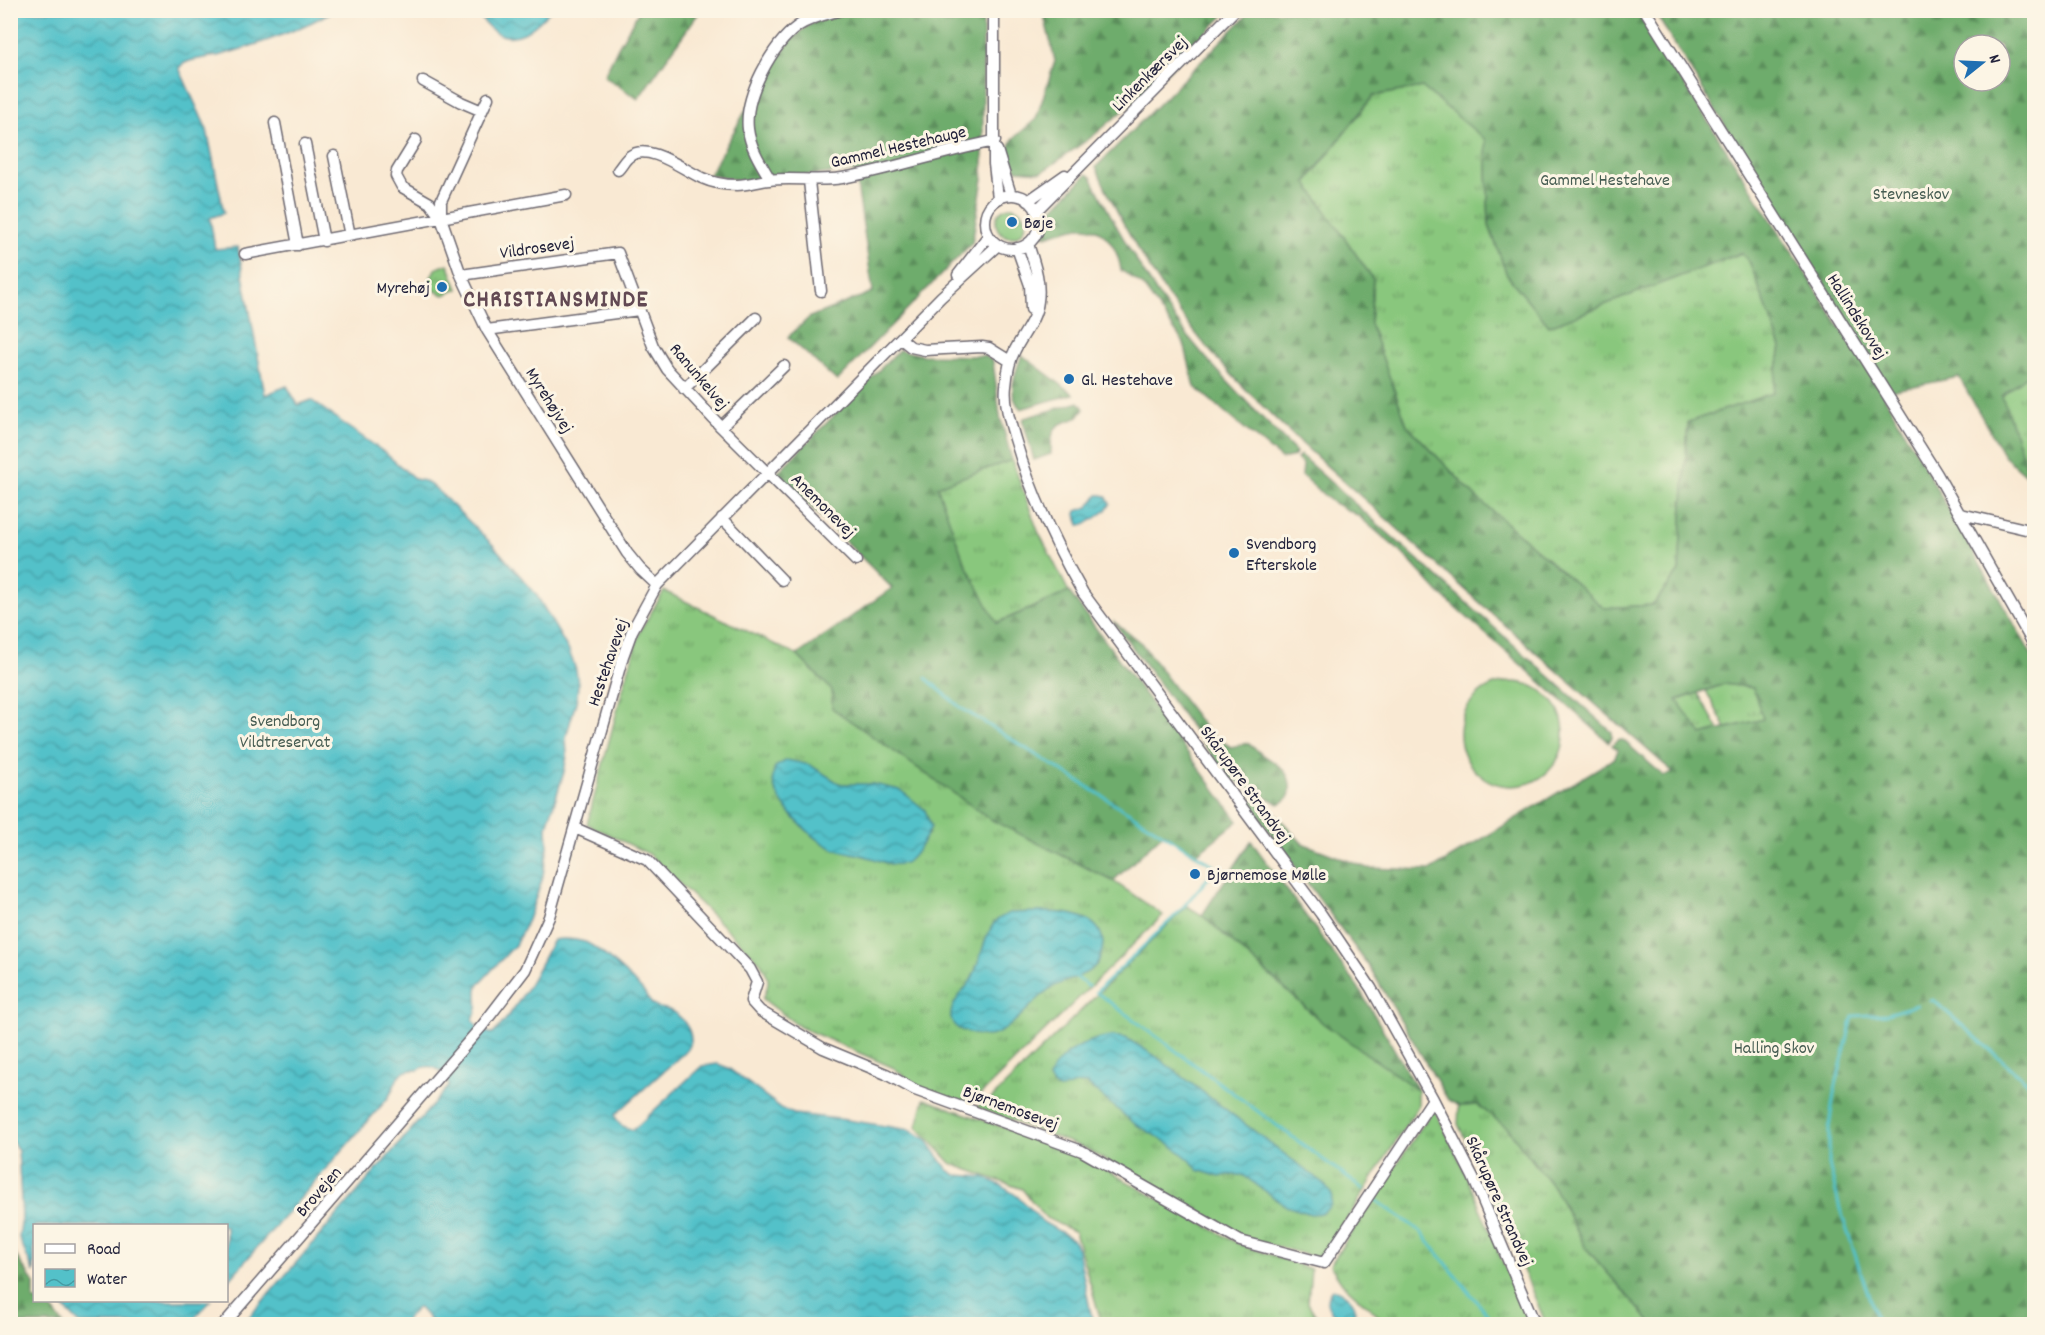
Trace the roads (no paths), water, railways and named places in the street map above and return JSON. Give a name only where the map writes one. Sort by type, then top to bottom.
[{"type":"street","points":[[770,179],[752,144],[748,130],[747,115],[752,96],[774,50],[782,40],[800,25],[815,17],[841,10]]},
{"type":"street","points":[[994,10],[994,164],[998,198]]},
{"type":"street","name":"Linkenkærsvej","points":[[1036,211],[1235,10]]},
{"type":"street","name":"Hallindskovvej","points":[[1645,10],[1961,514],[2034,645]]},
{"type":"street","points":[[423,81],[482,111]]},
{"type":"street","name":"Myrehøjvej","points":[[441,218],[441,201],[488,98]]},
{"type":"street","points":[[275,123],[298,245]]},
{"type":"street","name":"Myrehøjvej","points":[[416,140],[397,171],[398,182],[402,187],[430,203],[441,218],[461,275],[487,330],[627,554],[657,585]]},
{"type":"street","points":[[994,141],[1011,195]]},
{"type":"street","name":"Gammel Hestehauge","points":[[618,170],[630,156],[637,153],[649,153],[659,155],[702,178],[721,184],[740,185],[770,179],[841,178],[994,141]]},
{"type":"street","points":[[305,144],[324,241]]},
{"type":"street","points":[[334,156],[350,236]]},
{"type":"street","name":"Linkenkærsvej","points":[[1028,201],[1088,159]]},
{"type":"street","name":"Gammel Hestehauge","points":[[809,180],[821,291]]},
{"type":"street","points":[[245,254],[566,195]]},
{"type":"street","points":[[1011,195],[1028,201],[1036,211],[1038,229],[1028,244],[1017,249],[1007,249],[998,245],[988,236],[985,227],[987,210],[998,198],[1011,195]]},
{"type":"street","name":"Hestehavevej","points":[[941,297],[988,236]]},
{"type":"street","name":"Skårupøre Strandvej","points":[[1028,244],[1037,271],[1038,303],[1031,324],[1010,361],[1005,387],[1008,415],[1019,453],[1051,536],[1083,593],[1321,914],[1371,988],[1433,1099],[1473,1177],[1535,1324]]},
{"type":"street","name":"Hestehavevej","points":[[437,1079],[519,979],[538,944],[549,917],[623,656],[632,632],[657,585],[941,297],[998,245]]},
{"type":"street","points":[[1017,249],[1030,285],[1031,324]]},
{"type":"street","name":"Vildrosevej","points":[[461,275],[618,253]]},
{"type":"street","name":"Ranunkelvej","points":[[618,253],[653,346],[667,369],[721,427],[768,472]]},
{"type":"street","points":[[487,330],[639,310]]},
{"type":"street","points":[[684,389],[756,318]]},
{"type":"street","points":[[901,339],[911,347],[925,350],[982,346],[1010,361]]},
{"type":"street","points":[[721,427],[784,366]]},
{"type":"street","name":"Anemonevej","points":[[768,472],[856,561]]},
{"type":"street","points":[[1961,514],[2034,531]]},
{"type":"street","points":[[722,518],[782,580]]},
{"type":"street","name":"Bjørnemosevej","points":[[575,828],[647,860],[750,969],[757,982],[751,1001],[760,1011],[823,1048],[886,1074],[915,1090],[1082,1151],[1240,1241],[1324,1263],[1433,1099]]},
{"type":"street","name":"Brovejen","points":[[224,1324],[437,1079]]},
{"type":"water","points":[[477,10],[550,11],[528,31],[509,36],[490,29]]},
{"type":"water","name":"Svendborg Vildtreservat","points":[[11,11],[333,11],[276,37],[217,56],[191,61],[179,68],[207,130],[224,213],[210,218],[215,249],[238,247],[265,395],[287,386],[298,405],[311,400],[385,453],[415,479],[434,487],[493,545],[536,594],[569,651],[576,670],[577,698],[566,737],[567,756],[564,772],[547,826],[548,847],[542,880],[528,920],[515,945],[478,985],[477,1009],[473,1019],[479,1030],[493,1034],[502,1024],[526,989],[553,940],[569,939],[585,942],[623,971],[653,1005],[676,1014],[690,1032],[688,1049],[615,1115],[622,1126],[633,1130],[702,1066],[718,1064],[728,1068],[784,1110],[794,1114],[910,1130],[926,1139],[948,1170],[956,1175],[984,1177],[1002,1186],[1017,1196],[1043,1222],[1073,1239],[1078,1249],[1093,1324],[426,1324],[430,1320],[418,1307],[401,1324],[243,1324],[449,1086],[441,1072],[433,1067],[410,1070],[398,1077],[388,1098],[228,1281],[228,1224],[33,1224],[33,1271],[19,1238],[22,1217],[18,1150],[11,1140]]},
{"type":"water","points":[[1098,495],[1106,496],[1110,504],[1101,514],[1079,525],[1077,511],[1088,507]]},
{"type":"water","points":[[787,760],[810,765],[840,784],[873,784],[900,790],[925,810],[931,827],[911,858],[903,863],[888,863],[831,848],[799,823],[776,791],[773,779],[775,767]]},
{"type":"water","points":[[1009,913],[1065,913],[1091,922],[1099,931],[1103,943],[1100,957],[1088,972],[1048,990],[1002,1031],[985,1036],[974,1034],[956,1027],[952,1021],[951,1012],[972,978],[990,929],[997,920]]},
{"type":"water","points":[[1111,1036],[1126,1038],[1154,1055],[1324,1184],[1332,1195],[1331,1205],[1323,1213],[1311,1214],[1286,1206],[1243,1175],[1220,1177],[1198,1170],[1190,1160],[1170,1144],[1135,1124],[1087,1084],[1058,1089],[1052,1084],[1049,1079],[1052,1070],[1065,1056],[1092,1041]]},
{"type":"water","points":[[1332,1290],[1344,1293],[1353,1302],[1355,1308],[1351,1317],[1343,1320],[1328,1307],[1327,1299]]},
{"type":"water","points":[[58,1302],[209,1302],[189,1324],[80,1324]]},
{"type":"waterway","points":[[926,678],[961,708],[1213,865],[1209,877],[1178,913],[1096,992],[1363,1189]]},
{"type":"waterway","points":[[1076,977],[1088,986]]},
{"type":"waterway","points":[[1931,1001],[1933,1000],[2034,1088]]},
{"type":"waterway","points":[[1878,1324],[1840,1209],[1829,1164],[1829,1127],[1834,1093],[1853,1016],[1887,1014],[1917,1005]]},
{"type":"waterway","points":[[1376,1200],[1420,1231],[1495,1324]]},
{"type":"place","name":"Bøje","points":[[1012,222]]},
{"type":"place","name":"Myrehøj","points":[[442,287]]},
{"type":"place","name":"Gl. Hestehave","points":[[1069,379]]},
{"type":"place","name":"Svendborg Efterskole","points":[[1234,553]]},
{"type":"place","name":"Bjørnemose Mølle","points":[[1195,874]]},
{"type":"district","name":"CHRISTIANSMINDE","points":[[556,298]]},
{"type":"park label","name":"Gammel Hestehave","points":[[1605,179]]},
{"type":"park label","name":"Stevneskov","points":[[1911,193]]},
{"type":"park label","name":"Halling Skov","points":[[1774,1047]]}]
